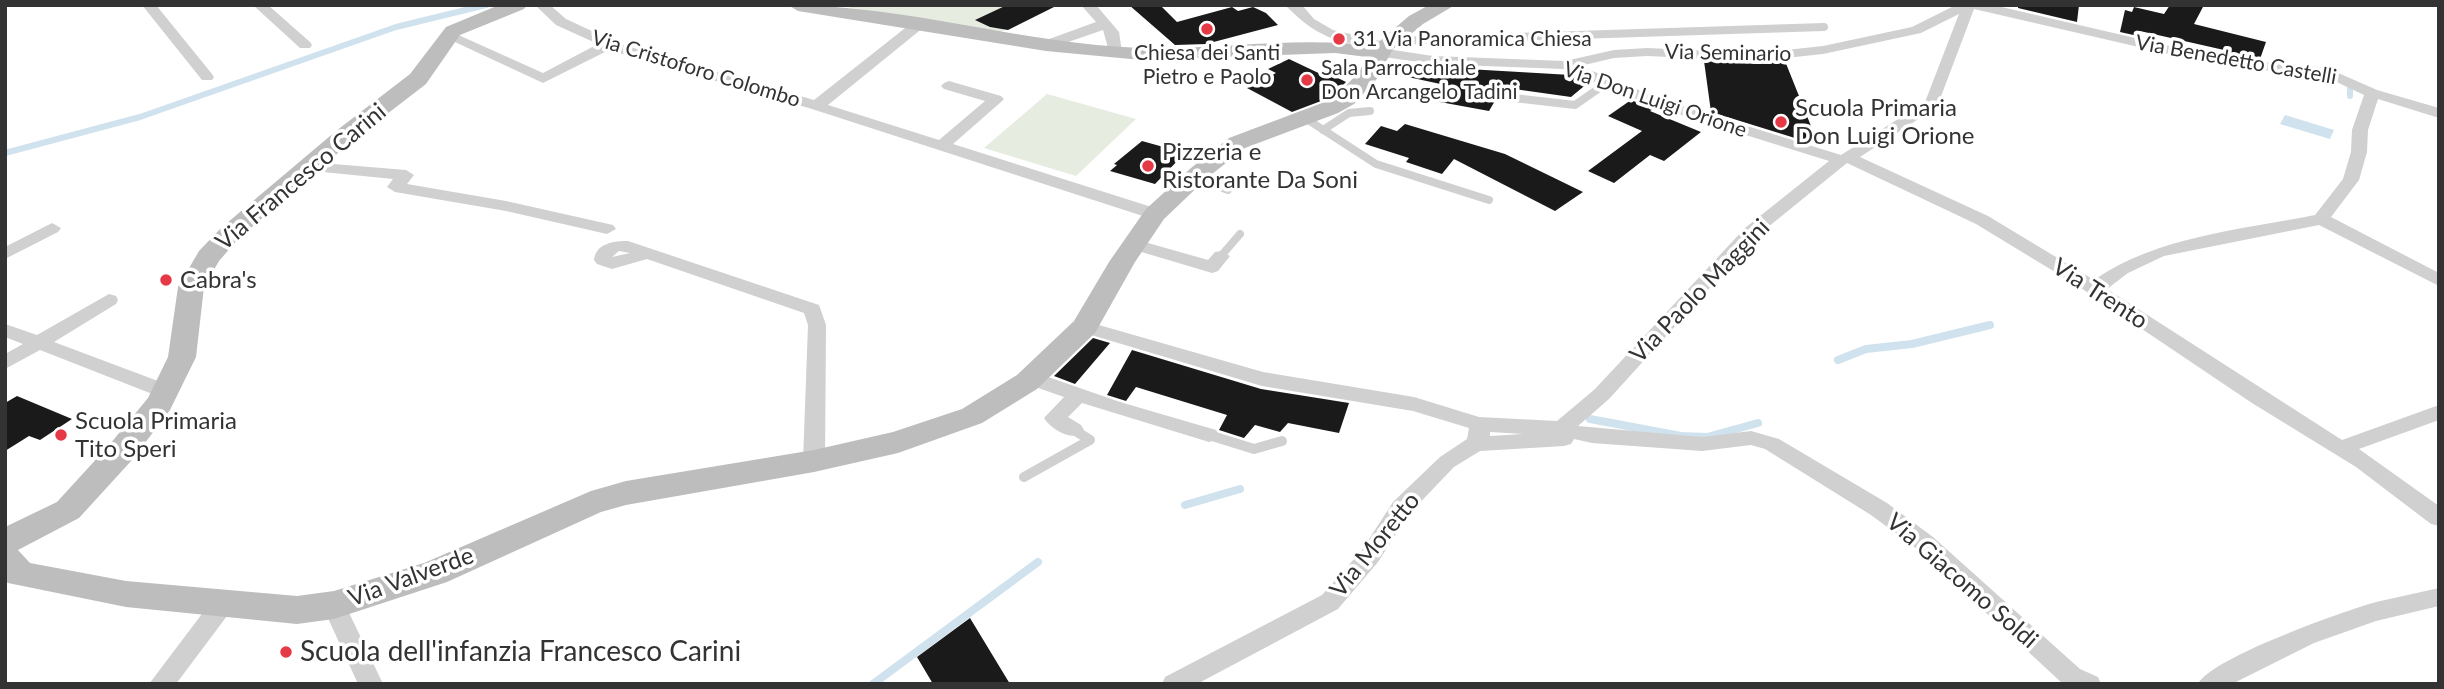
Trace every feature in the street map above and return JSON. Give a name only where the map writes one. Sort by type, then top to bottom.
[{"type":"street","points":[[149,5],[207,77]]},
{"type":"street","points":[[260,5],[304,45]]},
{"type":"street","name":"Via Cristoforo Colombo","points":[[542,5],[561,22],[609,44],[817,106],[1155,214]]},
{"type":"street","points":[[798,5],[1046,46],[1115,52],[1175,54],[1385,47]]},
{"type":"street","points":[[1088,5],[1112,32],[1115,52]]},
{"type":"street","name":"Via Don Luigi Orione","points":[[1292,5],[1303,11],[1310,23],[1326,30],[1433,60],[1565,65],[1717,123],[1844,159]]},
{"type":"street","name":"Via Valverde","points":[[5,557],[20,574],[126,594],[297,610],[334,605],[435,573],[591,503],[626,493],[814,461],[898,442],[972,416],[1031,378],[1085,327],[1155,214],[1195,178],[1237,143],[1271,128],[1314,124],[1359,87],[1385,47],[1416,20],[1445,5]]},
{"type":"street","name":"Via Seminario","points":[[1565,65],[1614,54],[1647,52],[1758,57],[1848,47],[1909,34],[1970,5]]},
{"type":"street","name":"Via Benedetto Castelli","points":[[1970,5],[2221,62],[2327,72],[2372,93]]},
{"type":"street","name":"Via Paolo Maggini","points":[[1561,429],[1602,394],[1751,232],[1844,159],[1932,104],[1970,5]]},
{"type":"street","name":"Via Francesco Carini","points":[[5,542],[68,510],[121,452],[167,393],[182,357],[191,287],[208,257],[230,233],[418,79],[449,36],[470,23],[513,6]]},
{"type":"street","points":[[1046,46],[1105,23]]},
{"type":"street","name":"Via Cristoforo Colombo","points":[[817,106],[919,24]]},
{"type":"street","points":[[449,36],[543,79],[609,44]]},
{"type":"street","points":[[941,146],[996,99],[949,86]]},
{"type":"street","points":[[2321,219],[2351,180],[2359,152],[2360,130],[2372,93],[2439,113]]},
{"type":"street","name":"Via Trento","points":[[1844,159],[1982,220],[2341,448],[2439,518]]},
{"type":"street","points":[[309,167],[406,174],[395,187],[506,206],[607,229]]},
{"type":"street","points":[[2094,289],[2122,269],[2159,252],[2321,219],[2439,280]]},
{"type":"street","points":[[5,254],[52,228]]},
{"type":"street","points":[[1134,244],[1212,267],[1220,256]]},
{"type":"street","points":[[647,253],[812,309],[817,324],[814,461]]},
{"type":"street","points":[[5,363],[109,300]]},
{"type":"street","points":[[1085,327],[1262,379],[1414,404],[1477,434]]},
{"type":"street","points":[[5,330],[167,393]]},
{"type":"street","points":[[1031,378],[1209,435]]},
{"type":"street","points":[[1074,430],[1054,418],[1078,395]]},
{"type":"street","points":[[2341,448],[2439,412]]},
{"type":"street","name":"Via Giacomo Soldi","points":[[1477,434],[1561,429],[1592,436],[1702,444],[1751,438],[1772,444],[1879,509],[1925,543],[2071,676],[2090,684]]},
{"type":"street","name":"Via Giacomo Soldi","points":[[1477,434],[1532,442],[1592,436]]},
{"type":"street","name":"Via Moretto","points":[[1174,684],[1330,602],[1370,556],[1401,508],[1477,434]]},
{"type":"street","points":[[2215,683],[2239,667],[2306,636],[2375,612],[2439,597]]},
{"type":"street","points":[[161,684],[222,605]]},
{"type":"street","points":[[334,605],[371,684]]},
{"type":"lane","points":[[1385,47],[1824,27]]},
{"type":"lane","points":[[1505,97],[1575,105],[1608,82]]},
{"type":"lane","points":[[1314,124],[1349,113],[1370,111]]},
{"type":"lane","points":[[1314,124],[1376,164],[1489,200]]},
{"type":"lane","points":[[1195,178],[1228,190]]},
{"type":"lane","points":[[1220,256],[1240,234]]},
{"type":"lane","points":[[1024,477],[1090,440],[1074,430]]},
{"type":"lane","points":[[1209,435],[1254,449],[1282,441]]},
{"type":"shaded area","points":[[836,5],[1058,5],[996,34]]},
{"type":"shaded area","points":[[1047,94],[1136,119],[1076,176],[984,148]]},
{"type":"water","points":[[2285,115],[2334,130],[2330,139],[2280,124]]},
{"type":"building","points":[[1007,5],[1058,5],[1008,30],[990,27],[975,20]]},
{"type":"building","name":"Chiesa dei Santi Pietro e Paolo","points":[[1129,5],[1160,5],[1177,22],[1232,7],[1238,11],[1253,7],[1266,13],[1278,25],[1206,44],[1175,45]]},
{"type":"building","points":[[2018,5],[2079,5],[2077,22],[2018,8]]},
{"type":"building","points":[[2170,5],[2204,5],[2194,24],[2266,42],[2260,59],[2222,55],[2224,50],[2140,31],[2138,36],[2120,32],[2125,10],[2132,12],[2134,7],[2164,14]]},
{"type":"building","points":[[1289,59],[1329,78],[1334,76],[1346,82],[1321,101],[1292,112],[1247,88],[1276,73],[1268,69]]},
{"type":"building","points":[[1390,61],[1433,67],[1571,75],[1589,82],[1571,97],[1507,88],[1499,94],[1489,111],[1429,100],[1445,85],[1385,72]]},
{"type":"building","points":[[1704,61],[1758,64],[1785,61],[1815,136],[1811,143],[1711,112]]},
{"type":"building","points":[[1631,100],[1653,109],[1650,111],[1701,132],[1664,161],[1650,155],[1614,183],[1588,171],[1642,131],[1608,116]]},
{"type":"building","points":[[1405,124],[1505,154],[1583,192],[1555,211],[1454,159],[1442,174],[1406,162],[1409,158],[1365,144],[1381,126],[1397,131]]},
{"type":"building","points":[[1142,141],[1185,153],[1155,184],[1110,171],[1117,165],[1114,164]]},
{"type":"building","points":[[1093,338],[1110,343],[1075,384],[1054,376]]},
{"type":"building","points":[[1132,350],[1261,389],[1349,403],[1339,433],[1288,423],[1280,432],[1255,425],[1244,438],[1219,430],[1227,415],[1136,387],[1126,401],[1107,395]]},
{"type":"building","points":[[17,396],[72,419],[40,440],[29,436],[5,451],[5,403]]},
{"type":"building","points":[[970,618],[1010,684],[933,684],[917,657]]},
{"type":"waterway","points":[[5,153],[140,117],[396,27],[486,5]]},
{"type":"waterway","points":[[2350,88],[2350,96]]},
{"type":"waterway","points":[[1838,360],[1866,349],[1912,344],[1990,325]]},
{"type":"waterway","points":[[1590,419],[1681,436],[1707,437],[1758,423]]},
{"type":"waterway","points":[[1185,505],[1240,489]]},
{"type":"waterway","points":[[873,684],[1038,562]]},
{"type":"place","name":"Chiesa dei Santi Pietro e Paolo","points":[[1207,29]]},
{"type":"place","name":"31 Via Panoramica Chiesa","points":[[1339,39]]},
{"type":"place","name":"Sala Parrocchiale Don Arcangelo Tadini","points":[[1307,80]]},
{"type":"place","name":"Scuola Primaria Don Luigi Orione","points":[[1781,122]]},
{"type":"place","name":"Pizzeria e Ristorante Da Soni","points":[[1148,166]]},
{"type":"place","name":"Cabra's","points":[[166,280]]},
{"type":"place","name":"Scuola Primaria Tito Speri","points":[[61,435]]},
{"type":"place","name":"Scuola dell'infanzia Francesco Carini","points":[[286,652]]}]
